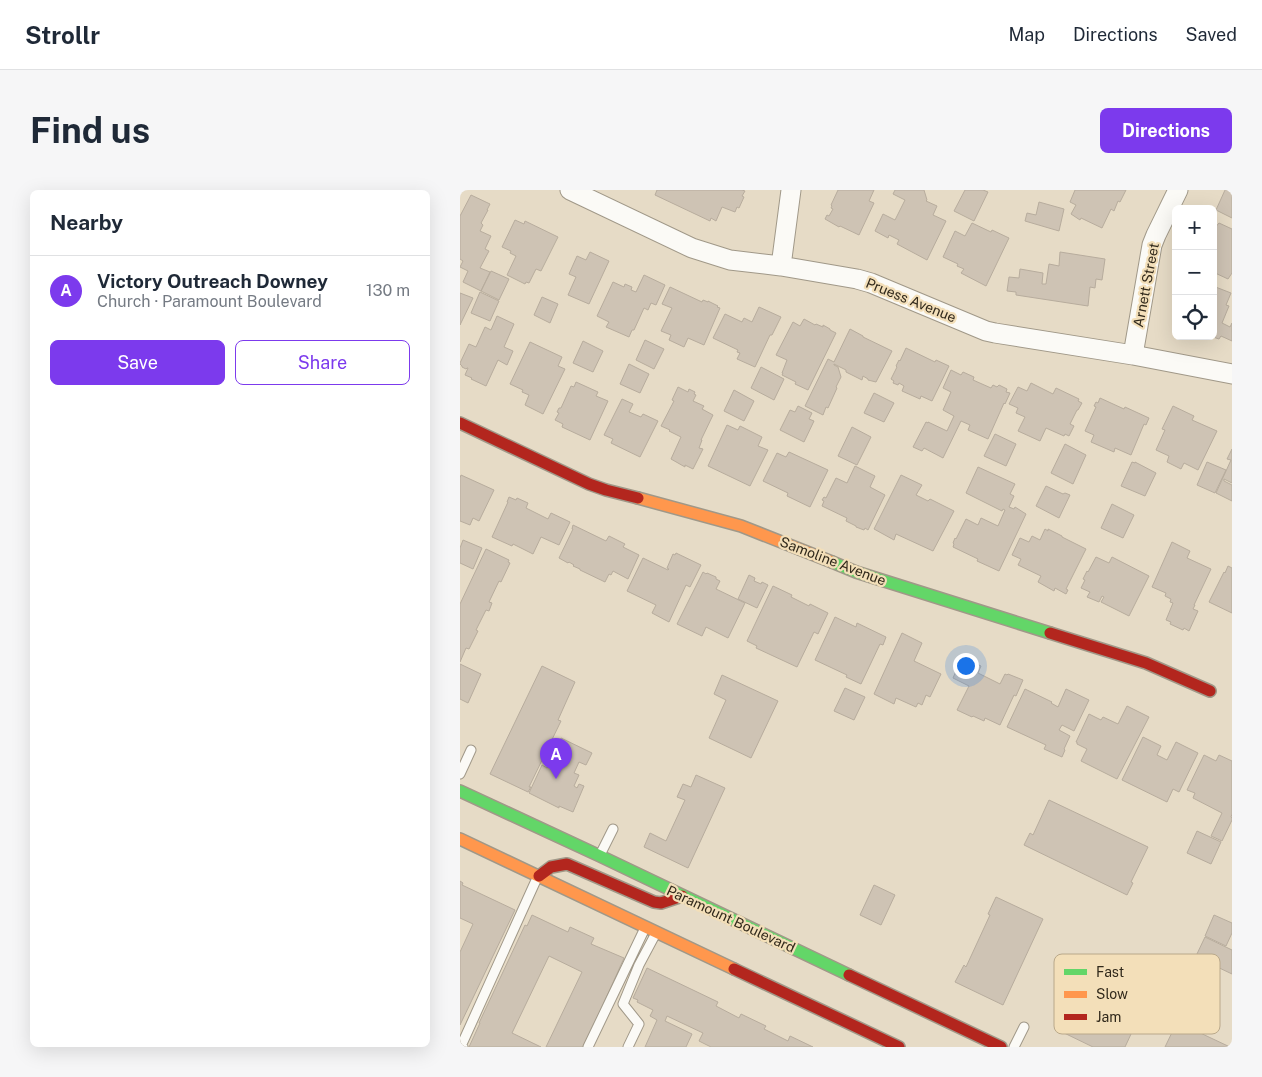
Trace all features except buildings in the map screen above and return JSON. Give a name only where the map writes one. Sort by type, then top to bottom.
[{"type":"main road","name":"Samoline Avenue","points":[[460,424],[589,484],[742,526],[856,572],[1146,663],[1210,691]]},
{"type":"main road","name":"Paramount Boulevard","points":[[460,791],[1002,1047]]},
{"type":"main road","points":[[460,839],[651,929],[880,1043],[900,1047]]},
{"type":"main road","points":[[538,876],[551,867],[566,864],[654,902],[661,903],[682,896]]},
{"type":"street","name":"Pruess Avenue","points":[[570,190],[692,248],[730,260],[782,266],[857,279],[995,334],[1133,355],[1232,374]]},
{"type":"street","points":[[782,266],[791,190]]},
{"type":"street","name":"Arnett Street","points":[[1133,355],[1152,246],[1178,190]]},
{"type":"lane","points":[[460,774],[471,750]]},
{"type":"lane","points":[[600,856],[613,829]]},
{"type":"lane","points":[[463,1047],[462,1044],[538,876]]},
{"type":"lane","points":[[588,1047],[634,952],[651,929]]},
{"type":"lane","points":[[628,1047],[639,1024],[623,1004],[651,929]]},
{"type":"lane","points":[[1014,1047],[1024,1028]]},
{"type":"traffic: fast","points":[[832,562],[856,572],[1050,633]]},
{"type":"traffic: fast","points":[[460,791],[849,975]]},
{"type":"traffic: slow","points":[[638,498],[741,526],[832,562]]},
{"type":"traffic: slow","points":[[460,839],[734,969]]},
{"type":"traffic: jam","points":[[460,423],[589,484],[638,498]]},
{"type":"traffic: jam","points":[[1050,633],[1146,663],[1210,691]]},
{"type":"traffic: jam","points":[[539,876],[551,867],[567,864],[654,902],[661,903],[682,896]]},
{"type":"traffic: jam","points":[[734,969],[899,1047]]},
{"type":"traffic: jam","points":[[849,975],[1001,1047]]},
{"type":"place","name":"Victory Outreach Downey","points":[[556,779]]}]
